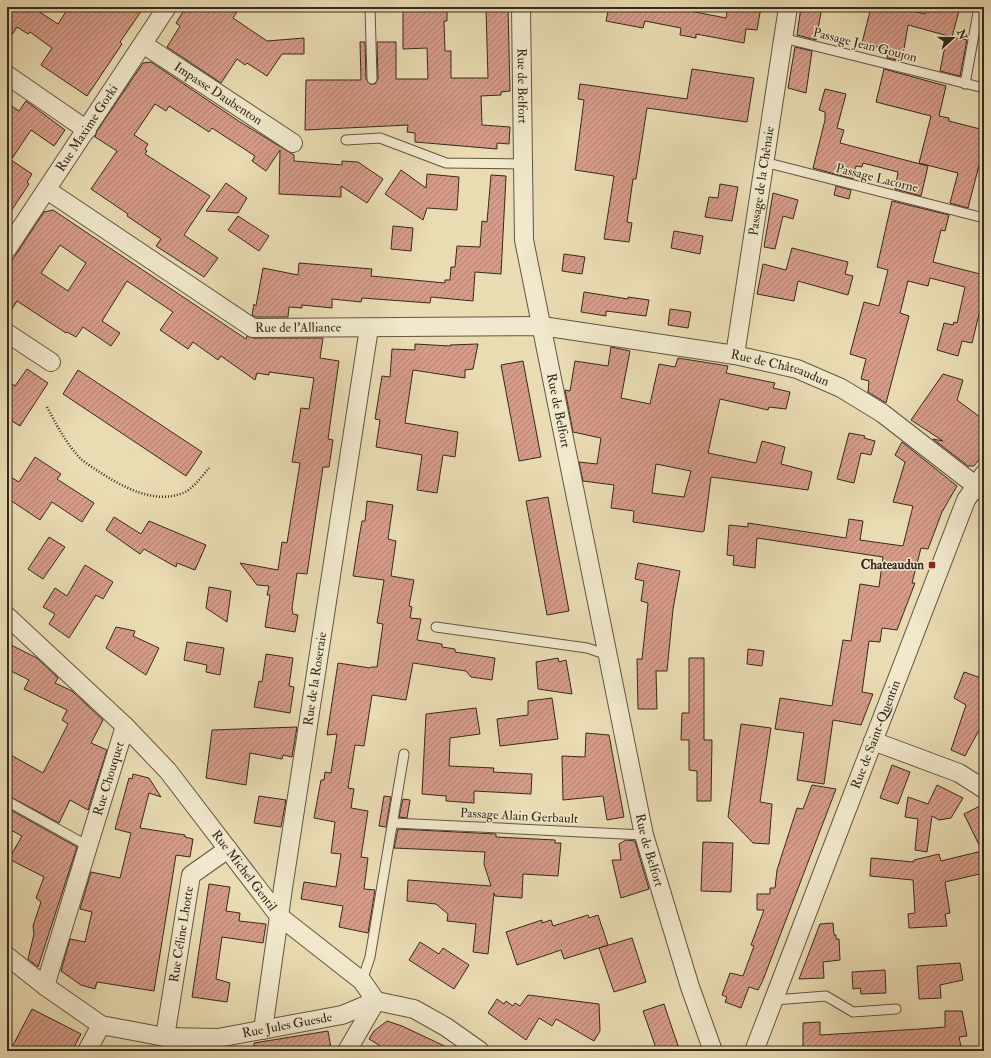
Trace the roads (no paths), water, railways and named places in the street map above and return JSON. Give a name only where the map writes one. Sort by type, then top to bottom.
[{"type":"street","name":"Rue Maxime Gorki","points":[[7,249],[167,7]]},
{"type":"street","name":"Rue de Belfort","points":[[521,7],[524,240],[644,835],[690,987],[714,1048]]},
{"type":"street","name":"Passage de la Chênaie","points":[[735,355],[788,7]]},
{"type":"street","name":"Impasse Daubenton","points":[[143,44],[293,143]]},
{"type":"street","points":[[7,75],[87,130]]},
{"type":"street","name":"Rue de l'Alliance","points":[[47,190],[253,328],[542,326]]},
{"type":"street","name":"Rue de Châteaudun","points":[[542,326],[735,355],[797,369],[841,388],[882,414],[981,484]]},
{"type":"street","name":"Rue de la Roseraie","points":[[263,1030],[279,916],[369,328]]},
{"type":"street","points":[[7,333],[51,362]]},
{"type":"street","name":"Rue de Saint-Quentin","points":[[754,1051],[966,500],[981,484]]},
{"type":"street","name":"Rue Chouquet","points":[[7,616],[125,726],[45,986]]},
{"type":"street","name":"Rue Michel Gentil","points":[[125,726],[168,771],[279,916],[362,981],[376,1001]]},
{"type":"street","points":[[873,741],[959,773],[984,789]]},
{"type":"street","name":"Rue Céline Lhotte","points":[[165,1037],[191,875],[228,850]]},
{"type":"street","name":"Rue Jules Guesde","points":[[7,956],[45,986],[101,1025],[165,1037],[218,1038],[342,1015],[376,1001]]},
{"type":"street","points":[[347,1051],[376,1001],[414,1010],[446,1027],[480,1051]]},
{"type":"street","points":[[87,1051],[101,1025]]},
{"type":"lane","points":[[370,7],[372,79]]},
{"type":"lane","points":[[965,84],[979,7]]},
{"type":"lane","name":"Passage Jean Goujon","points":[[783,38],[984,88]]},
{"type":"lane","points":[[346,140],[380,138],[446,163],[523,164]]},
{"type":"lane","name":"Passage Lacorne","points":[[764,162],[984,218]]},
{"type":"lane","points":[[436,627],[587,648],[608,655]]},
{"type":"lane","points":[[362,981],[370,957],[404,754]]},
{"type":"lane","points":[[7,801],[88,846]]},
{"type":"lane","name":"Passage Alain Gerbault","points":[[393,823],[644,835]]},
{"type":"lane","points":[[774,1000],[826,996],[853,1012],[896,1009]]},
{"type":"place","name":"Chateaudun","points":[[932,565]]}]
